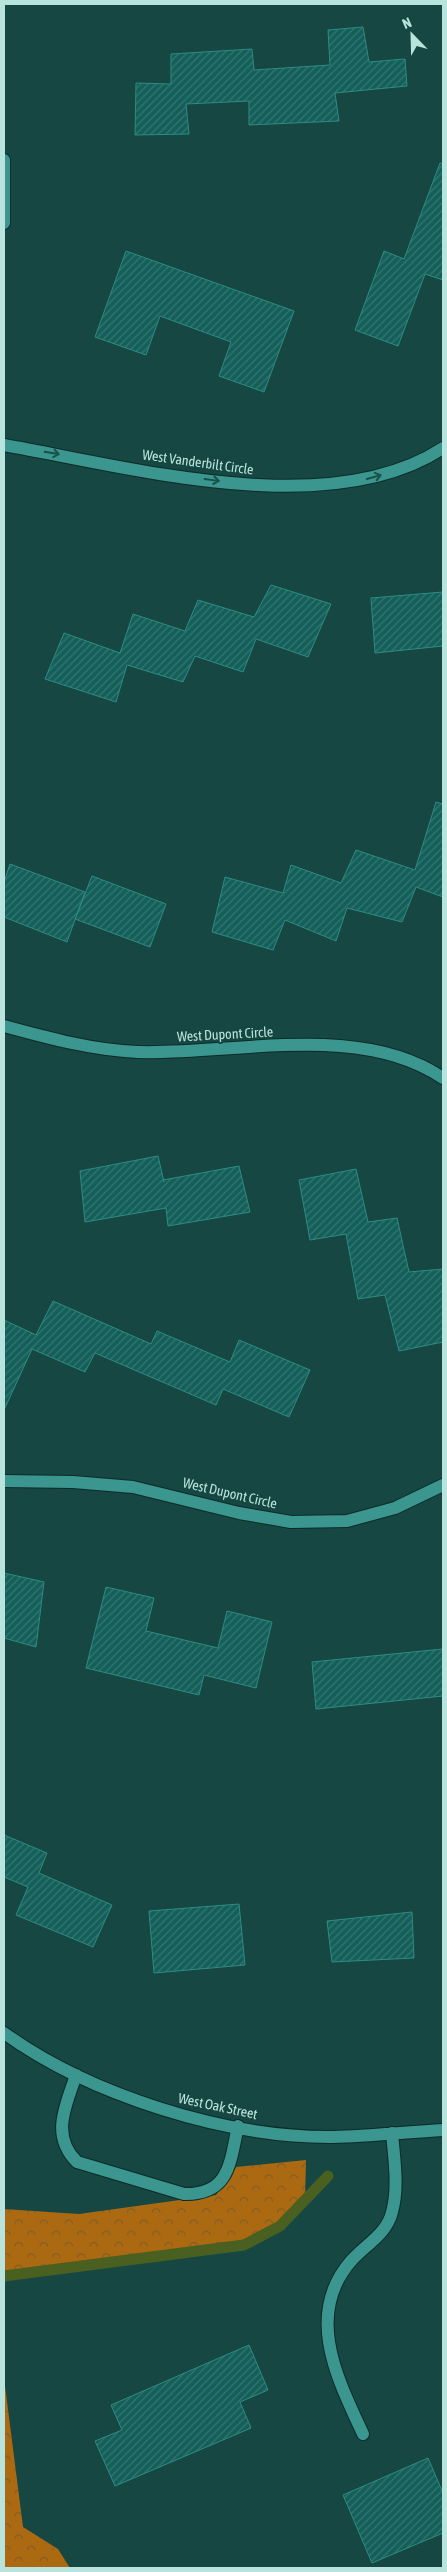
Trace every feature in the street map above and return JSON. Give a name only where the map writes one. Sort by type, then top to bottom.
[{"type":"street","points":[[4,160],[4,223]]},
{"type":"street","name":"West Vanderbilt Circle","points":[[4,445],[246,485],[307,485],[370,479],[425,460],[443,448]]},
{"type":"street","name":"West Dupont Circle","points":[[4,1026],[68,1044],[136,1052],[192,1052],[315,1045],[372,1049],[428,1068],[443,1078]]},
{"type":"street","name":"West Dupont Circle","points":[[4,1481],[73,1482],[134,1487],[239,1514],[291,1522],[347,1521],[396,1508],[443,1484]]},
{"type":"street","name":"West Oak Street","points":[[4,2033],[76,2075],[132,2098],[186,2116],[238,2126],[332,2137],[443,2130]]},
{"type":"street","points":[[76,2075],[62,2118],[61,2138],[67,2152],[77,2162],[184,2194],[197,2194],[208,2191],[220,2183],[228,2171],[238,2126]]},
{"type":"street","points":[[363,2434],[334,2370],[328,2338],[330,2306],[337,2281],[350,2262],[384,2230],[392,2213],[395,2184],[392,2133]]},
{"type":"green space","points":[[306,2160],[305,2199],[280,2226],[244,2245],[4,2276],[4,2209],[79,2214],[216,2195],[236,2167]]},
{"type":"green space","points":[[4,2378],[23,2527],[58,2549],[70,2568],[4,2568]]},
{"type":"building","points":[[363,27],[369,62],[405,59],[407,86],[335,93],[339,121],[249,125],[249,101],[186,104],[189,134],[135,135],[136,83],[171,84],[171,54],[252,49],[254,70],[330,65],[328,30]]},
{"type":"building","points":[[440,163],[443,164],[443,280],[425,274],[398,346],[355,330],[384,251],[404,259]]},
{"type":"building","points":[[126,251],[294,311],[264,392],[219,376],[231,342],[160,316],[146,355],[95,337]]},
{"type":"building","points":[[271,585],[331,604],[308,657],[256,639],[243,672],[195,656],[183,682],[127,665],[116,702],[45,679],[64,633],[120,653],[133,614],[185,631],[198,600],[254,617]]},
{"type":"building","points":[[443,592],[443,646],[375,653],[371,598]]},
{"type":"building","points":[[436,802],[443,804],[443,897],[416,887],[402,922],[347,908],[336,941],[285,920],[273,950],[212,932],[225,877],[283,893],[291,865],[341,883],[356,850],[415,870]]},
{"type":"building","points":[[10,864],[85,892],[67,942],[4,917],[4,882]]},
{"type":"building","points":[[92,876],[166,904],[150,947],[75,919]]},
{"type":"building","points":[[158,1156],[164,1180],[239,1166],[250,1212],[168,1226],[166,1208],[85,1222],[80,1171]]},
{"type":"building","points":[[356,1169],[368,1222],[397,1218],[409,1272],[443,1269],[443,1342],[399,1351],[385,1295],[358,1299],[346,1234],[310,1240],[299,1180]]},
{"type":"building","points":[[53,1301],[151,1344],[157,1331],[230,1362],[239,1340],[310,1370],[289,1417],[223,1389],[216,1405],[95,1353],[85,1372],[32,1349],[4,1410],[4,1320],[36,1335]]},
{"type":"building","points":[[4,1573],[44,1582],[36,1647],[4,1638]]},
{"type":"building","points":[[106,1587],[154,1598],[146,1631],[218,1648],[227,1611],[272,1622],[256,1688],[204,1675],[199,1695],[86,1668]]},
{"type":"building","points":[[443,1649],[443,1696],[316,1709],[312,1662]]},
{"type":"building","points":[[4,1835],[47,1853],[39,1873],[112,1905],[93,1947],[16,1915],[28,1887],[4,1877]]},
{"type":"building","points":[[239,1904],[245,1965],[154,1973],[149,1911]]},
{"type":"building","points":[[412,1912],[414,1958],[332,1962],[327,1921]]},
{"type":"building","points":[[249,2345],[268,2390],[240,2402],[251,2428],[115,2486],[95,2441],[122,2430],[111,2405]]},
{"type":"building","points":[[428,2458],[443,2493],[443,2533],[372,2563],[343,2495]]},
{"type":"waterway","points":[[4,2276],[244,2245],[280,2226],[328,2176]]}]
